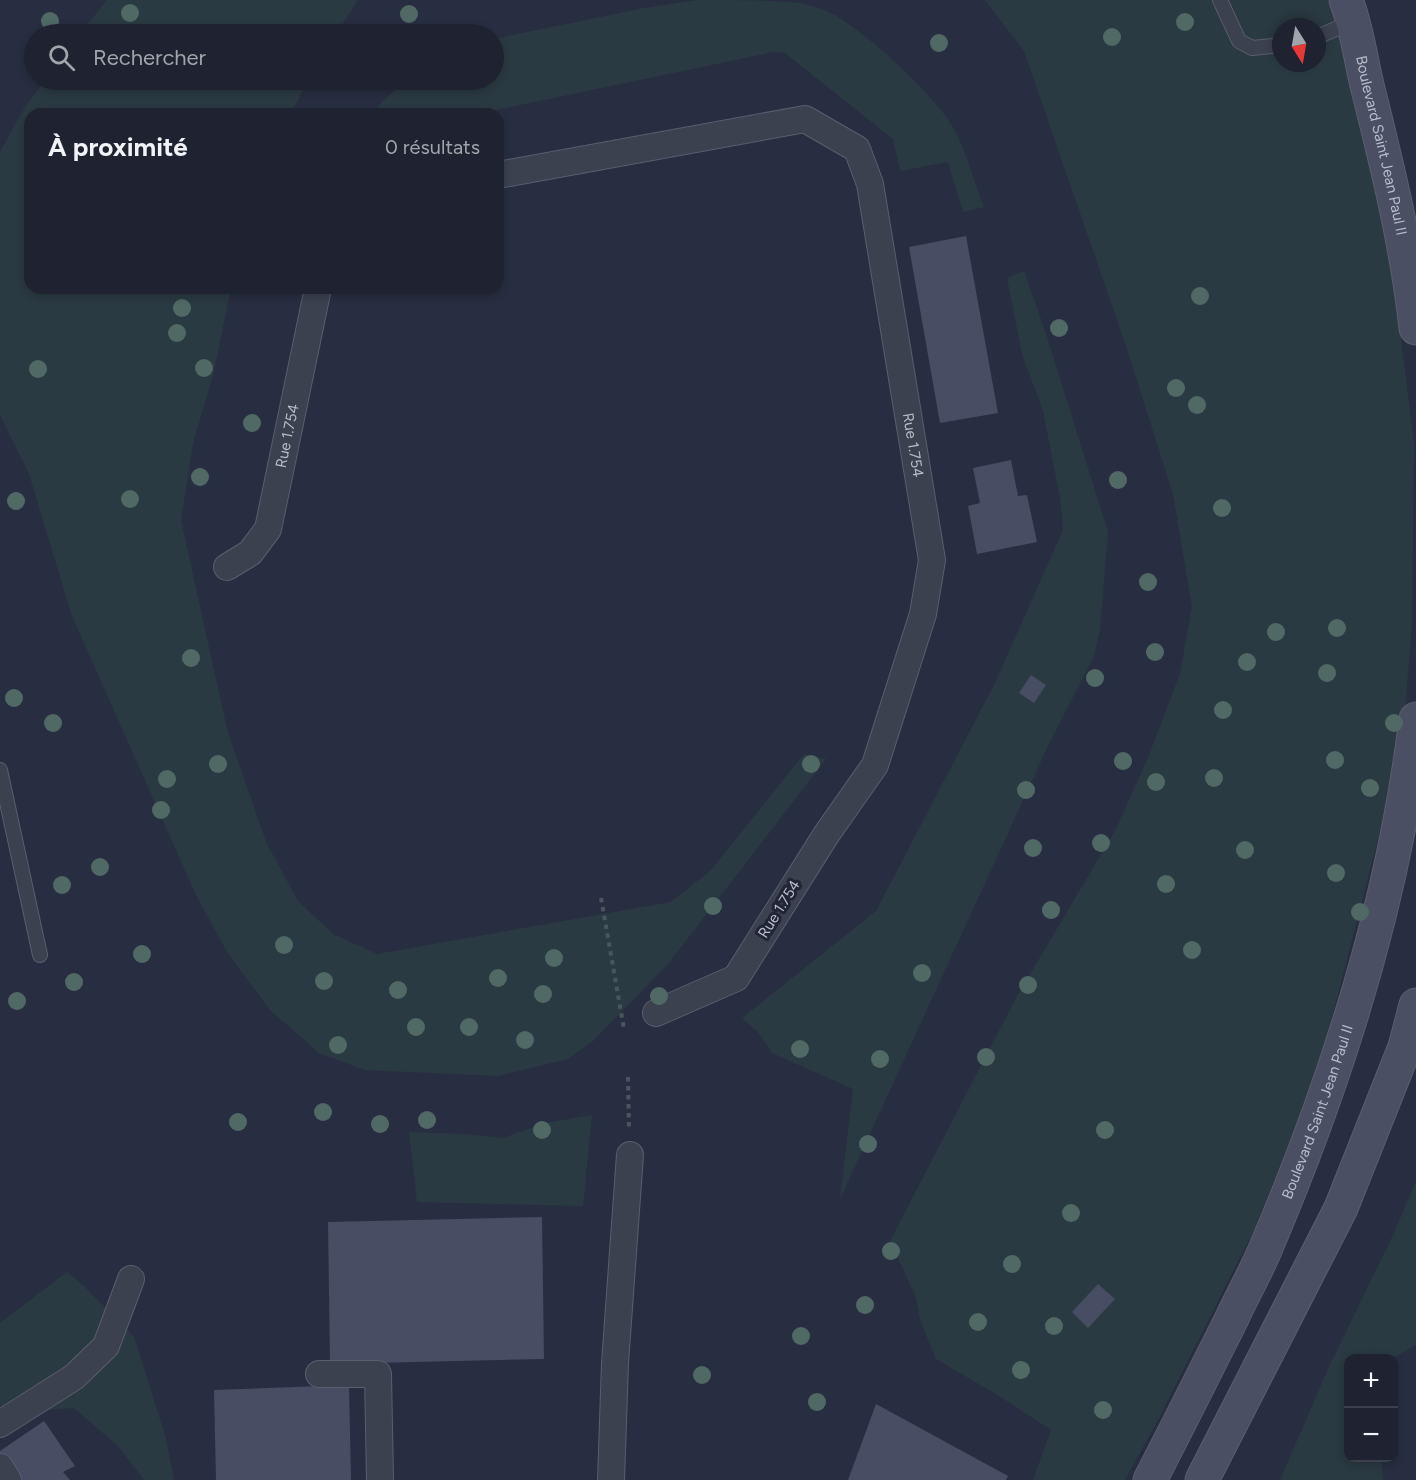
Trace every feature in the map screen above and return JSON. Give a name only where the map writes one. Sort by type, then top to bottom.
[{"type":"main road","name":"Boulevard Saint Jean Paul II","points":[[1350,11],[1393,186],[1416,328]]},
{"type":"main road","name":"Boulevard Saint Jean Paul II","points":[[1150,1480],[1267,1246],[1321,1105],[1363,983],[1393,854],[1411,760],[1416,719]]},
{"type":"main road","points":[[1202,1480],[1341,1208],[1405,1047],[1416,1005]]},
{"type":"street","name":"Rue 1.754","points":[[504,174],[805,119],[857,149],[870,184],[932,560],[923,614],[875,765],[826,835],[735,978],[656,1013]]},
{"type":"street","name":"Rue 1.754","points":[[227,567],[250,553],[268,529],[317,294]]},
{"type":"street","points":[[611,1480],[615,1363],[630,1155]]},
{"type":"street","points":[[0,1425],[74,1377],[106,1346],[131,1279]]},
{"type":"street","points":[[319,1374],[378,1374],[380,1480]]},
{"type":"street","points":[[0,1467],[8,1480]]},
{"type":"lane","points":[[1220,0],[1239,41],[1252,48],[1272,46]]},
{"type":"lane","points":[[1326,30],[1350,11]]},
{"type":"lane","points":[[0,770],[40,955]]},
{"type":"path","points":[[601,898],[624,1029]]},
{"type":"path","points":[[628,1077],[630,1155]]},
{"type":"shaded area","points":[[107,0],[358,0],[342,24],[88,24]]},
{"type":"shaded area","points":[[698,0],[799,3],[829,12],[843,20],[897,64],[944,114],[962,146],[984,207],[963,212],[948,162],[900,171],[893,139],[785,53],[773,52],[504,108],[378,108],[395,90],[504,90],[504,37],[644,8]]},
{"type":"shaded area","points":[[985,0],[1329,0],[1339,28],[1385,208],[1414,445],[1412,625],[1402,745],[1318,1072],[1255,1228],[1125,1480],[1033,1480],[1051,1430],[936,1359],[920,1320],[916,1297],[890,1241],[1016,998],[1116,829],[1147,760],[1180,674],[1192,607],[1173,494],[1125,343],[1024,51]]},
{"type":"shaded area","points":[[38,90],[303,90],[293,108],[25,107]]},
{"type":"shaded area","points":[[24,109],[24,294],[230,294],[213,375],[193,443],[181,520],[228,733],[267,844],[298,901],[333,934],[377,954],[671,902],[711,870],[804,754],[826,759],[668,964],[593,1041],[568,1059],[498,1076],[365,1070],[319,1053],[270,1010],[227,952],[196,895],[72,616],[29,474],[0,415],[0,152]]},
{"type":"shaded area","points":[[1024,271],[1108,532],[1100,629],[1094,656],[1047,748],[840,1199],[853,1089],[772,1053],[758,1032],[742,1018],[876,911],[995,683],[1063,530],[1060,497],[1043,411],[1022,354],[1007,278]]},
{"type":"shaded area","points":[[592,1115],[583,1206],[417,1202],[409,1132],[503,1138],[545,1123]]},
{"type":"shaded area","points":[[1416,1181],[1416,1345],[1398,1355],[1344,1354],[1344,1462],[1381,1462],[1383,1480],[1280,1480],[1328,1369],[1394,1233]]},
{"type":"shaded area","points":[[67,1272],[134,1337],[165,1435],[174,1480],[144,1480],[118,1446],[74,1408],[34,1411],[0,1406],[0,1323]]},
{"type":"building","points":[[966,236],[998,413],[940,423],[909,247]]},
{"type":"building","points":[[1011,460],[1018,496],[1027,495],[1037,542],[977,554],[968,506],[980,503],[973,468]]},
{"type":"building","points":[[1031,675],[1046,685],[1034,703],[1019,693]]},
{"type":"building","points":[[542,1217],[544,1359],[330,1364],[328,1222]]},
{"type":"building","points":[[1098,1284],[1115,1299],[1088,1328],[1072,1312]]},
{"type":"building","points":[[349,1385],[351,1480],[216,1480],[214,1390]]},
{"type":"building","points":[[876,1404],[1008,1476],[1006,1480],[848,1480]]},
{"type":"building","points":[[44,1421],[75,1466],[63,1472],[70,1480],[20,1480],[0,1454],[0,1451]]}]
